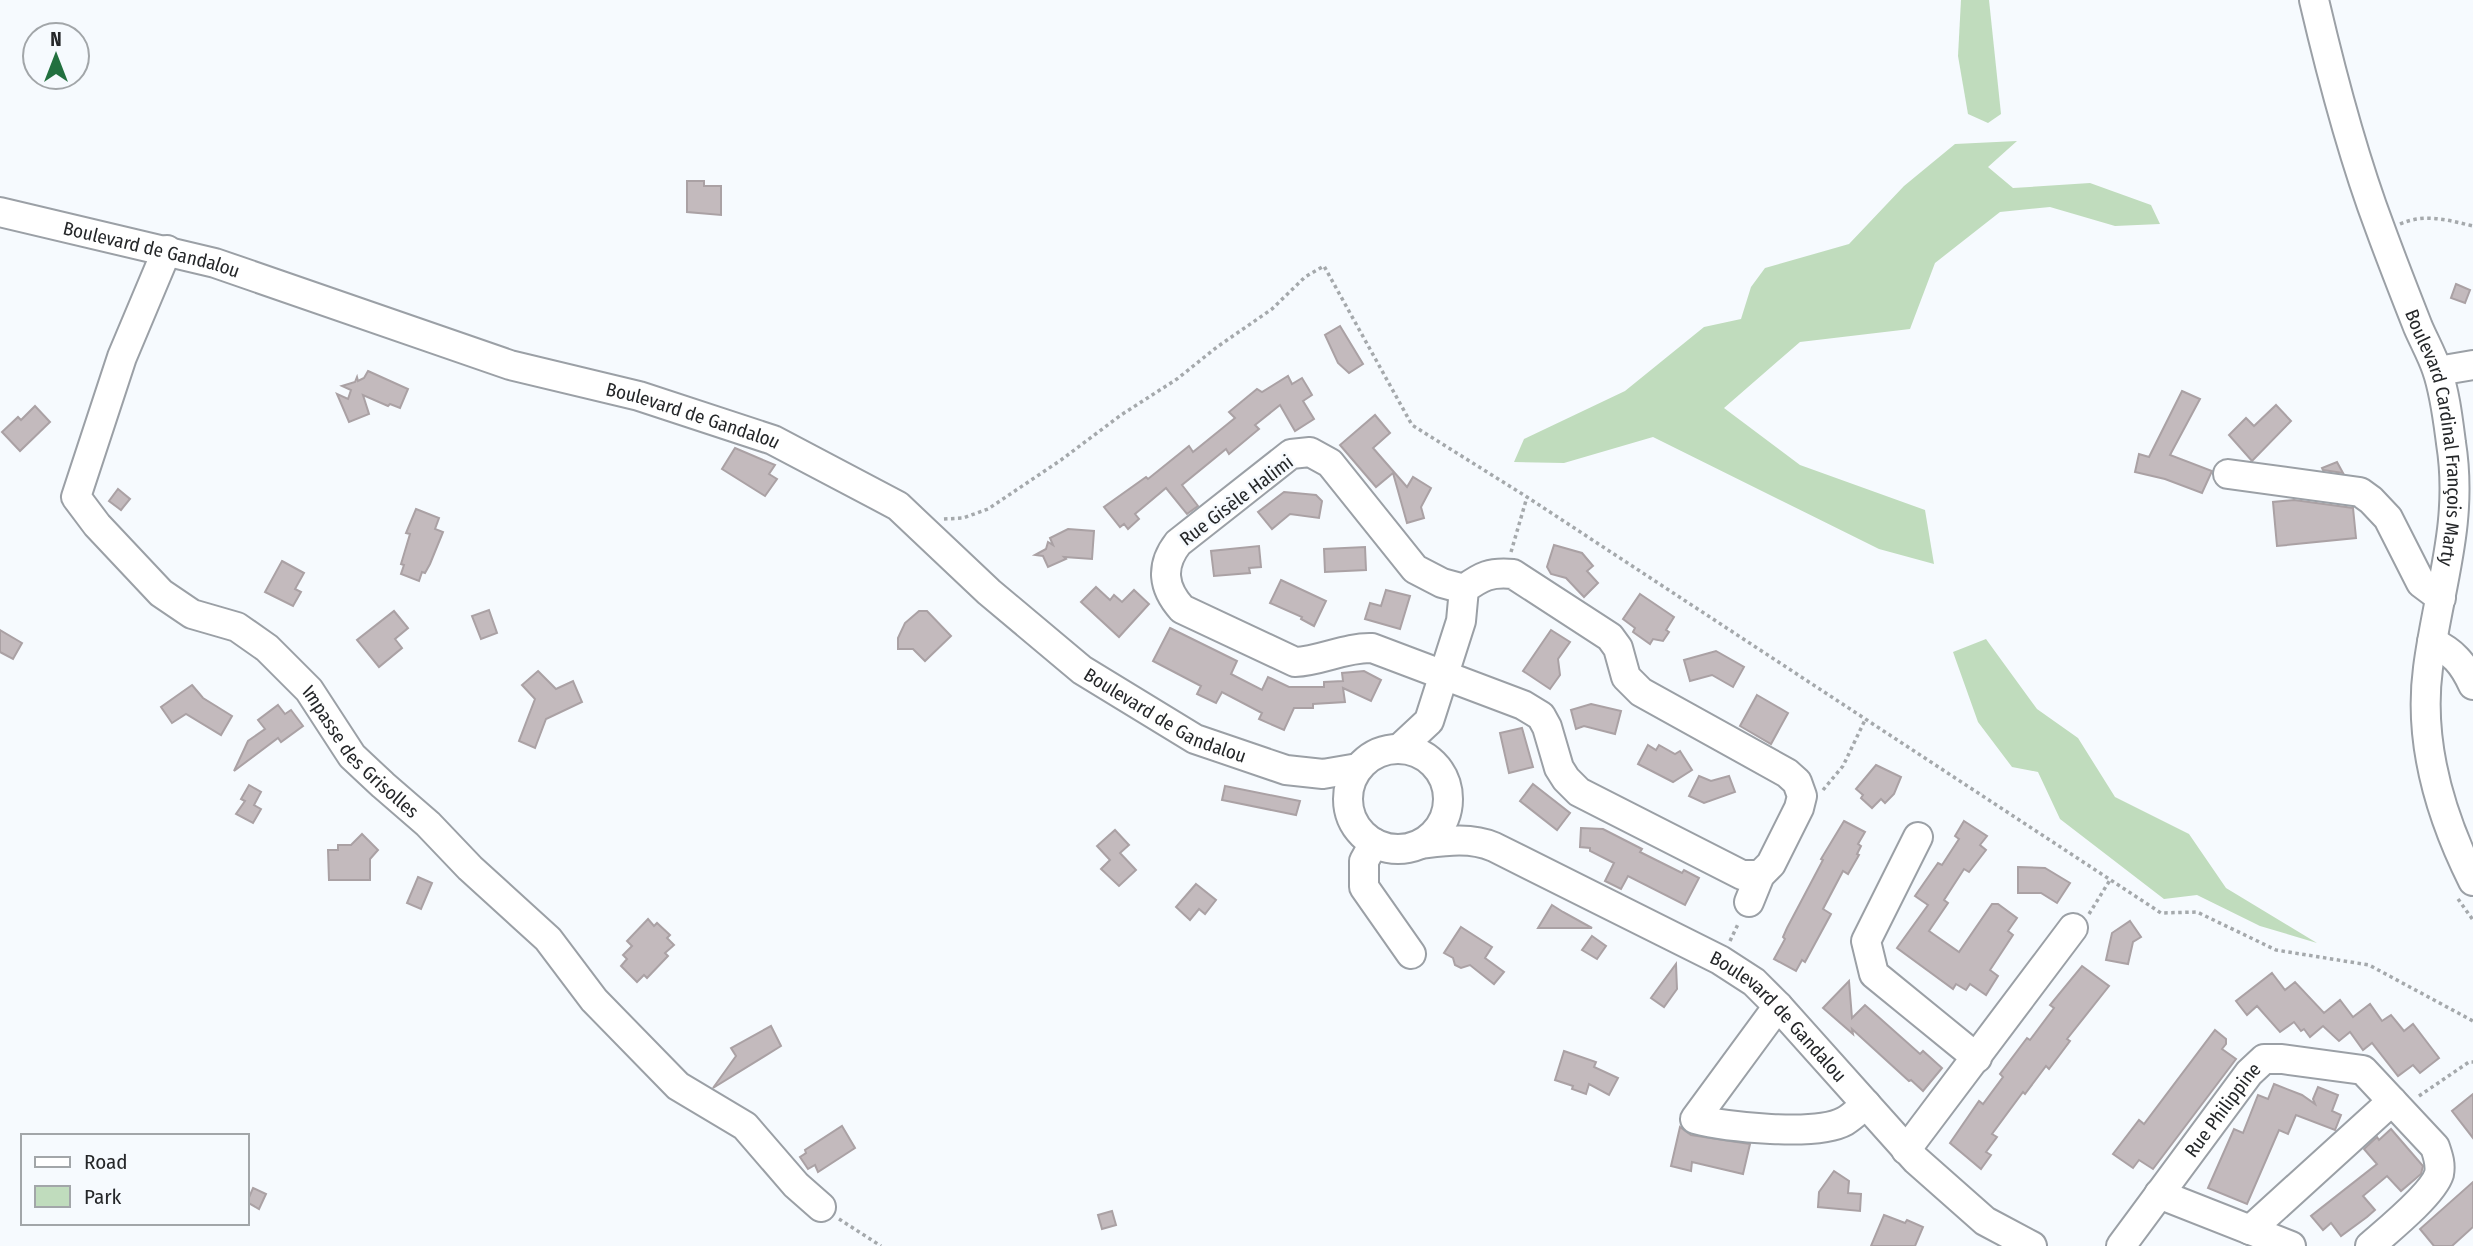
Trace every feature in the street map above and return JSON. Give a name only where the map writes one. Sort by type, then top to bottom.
[{"type":"street","name":"Boulevard Cardinal François Marty","points":[[2314,0],[2336,93],[2362,178],[2379,227],[2438,371],[2452,446],[2455,499],[2451,551],[2432,642],[2426,701],[2429,757],[2443,813],[2456,848],[2473,881]]},
{"type":"street","name":"Boulevard de Gandalou","points":[[0,212],[215,263],[510,365],[639,396],[773,440],[898,506],[989,592],[1082,670],[1195,739],[1286,770],[1323,774],[1358,768]]},
{"type":"street","name":"Impasse des Grisolles","points":[[167,250],[122,357],[76,496],[97,525],[161,593],[192,614],[237,628],[267,648],[309,690],[352,756],[428,824],[470,868],[548,939],[594,1000],[678,1086],[745,1126],[796,1185],[821,1207]]},
{"type":"street","points":[[2438,371],[2473,365]]},
{"type":"street","name":"Rue Gisèle Halimi","points":[[1464,589],[1442,583],[1415,569],[1330,463],[1310,452],[1291,454],[1178,543],[1169,554],[1165,571],[1165,583],[1171,598],[1182,609],[1295,662],[1313,661],[1361,648],[1372,648],[1523,705],[1541,716],[1548,727],[1559,768],[1579,792],[1742,875],[1760,875]]},
{"type":"street","points":[[2228,474],[2360,492],[2388,518],[2421,583],[2441,598]]},
{"type":"street","points":[[1399,748],[1429,721],[1461,621],[1464,589],[1482,576],[1513,574],[1610,637],[1618,648],[1626,677],[1641,692],[1797,782],[1802,796],[1799,808],[1771,864],[1760,875],[1749,902]]},
{"type":"street","points":[[2432,642],[2448,649],[2464,664],[2473,685]]},
{"type":"street","points":[[1429,721],[1445,782],[1448,807],[1443,822],[1434,835],[1421,844],[1406,849],[1389,848],[1374,843],[1361,833],[1352,820],[1348,791],[1358,768],[1370,757],[1384,750],[1399,748],[1416,751],[1430,759],[1445,782]]},
{"type":"street","name":"Boulevard de Gandalou","points":[[1306,773],[1348,804]]},
{"type":"street","name":"Boulevard de Gandalou","points":[[1445,782],[1460,813],[1483,842]]},
{"type":"street","points":[[1918,836],[1866,942],[1874,974],[1977,1058]]},
{"type":"street","name":"Boulevard de Gandalou","points":[[1421,844],[1451,840],[1483,842],[1720,960],[1754,982],[1906,1150],[1985,1221],[2032,1246]]},
{"type":"street","points":[[1374,843],[1364,861],[1364,887],[1411,954]]},
{"type":"street","points":[[1906,1150],[2073,928]]},
{"type":"street","points":[[1777,1006],[1695,1119],[1718,1125],[1806,1129],[1843,1122],[1866,1104]]},
{"type":"street","name":"Rue Philippine","points":[[2121,1246],[2249,1073],[2264,1059],[2282,1059],[2363,1070],[2435,1147],[2440,1161],[2438,1176],[2416,1205],[2370,1246]]},
{"type":"street","points":[[2250,1230],[2396,1105]]},
{"type":"street","points":[[2159,1194],[2291,1246]]},
{"type":"path","points":[[2394,226],[2414,218],[2438,218],[2473,226]]},
{"type":"path","points":[[919,526],[941,519],[962,518],[988,509],[1177,379],[1272,309],[1305,277],[1324,266],[1412,425],[1527,497],[2161,913],[2197,912],[2276,950],[2369,965],[2473,1021]]},
{"type":"path","points":[[1501,573],[1508,563],[1527,497]]},
{"type":"path","points":[[1802,796],[1817,798],[1843,766],[1865,720]]},
{"type":"path","points":[[2073,928],[2083,923],[2110,880]]},
{"type":"path","points":[[1720,960],[1749,902]]},
{"type":"path","points":[[2396,1105],[2473,1062]]},
{"type":"path","points":[[821,1207],[881,1246]]},
{"type":"green space","points":[[1961,0],[1989,0],[2001,114],[1988,123],[1968,114],[1958,56]]},
{"type":"green space","points":[[2017,141],[1988,167],[2013,188],[2090,183],[2151,205],[2160,224],[2115,226],[2050,207],[2000,212],[1935,263],[1910,329],[1800,342],[1724,408],[1800,465],[1925,510],[1934,564],[1879,549],[1653,437],[1564,463],[1514,462],[1524,439],[1625,391],[1704,327],[1741,319],[1751,287],[1765,268],[1849,244],[1904,186],[1955,144]]},
{"type":"green space","points":[[1986,639],[2037,709],[2078,738],[2115,797],[2189,834],[2226,888],[2317,943],[2260,926],[2197,895],[2164,899],[2060,819],[2038,772],[2012,767],[1978,722],[1953,652]]},
{"type":"building","points":[[687,181],[704,181],[704,186],[721,186],[721,215],[687,212]]},
{"type":"building","points":[[2456,284],[2470,290],[2465,303],[2451,298]]},
{"type":"building","points":[[1340,326],[1363,364],[1349,373],[1338,363],[1325,335]]},
{"type":"building","points":[[368,371],[408,389],[400,408],[363,395],[369,414],[349,422],[337,394],[348,399],[351,390],[342,386],[355,382],[357,377],[358,381],[364,378]]},
{"type":"building","points":[[1288,376],[1292,384],[1302,378],[1312,395],[1303,401],[1314,419],[1295,431],[1280,405],[1255,425],[1259,429],[1229,454],[1226,449],[1182,485],[1198,506],[1187,514],[1166,488],[1135,514],[1139,519],[1128,529],[1124,524],[1120,527],[1104,507],[1146,477],[1148,479],[1189,446],[1193,452],[1235,418],[1229,412],[1257,389],[1262,392]]},
{"type":"building","points":[[2182,391],[2200,399],[2170,455],[2212,471],[2202,493],[2165,479],[2135,472],[2139,454],[2149,457]]},
{"type":"building","points":[[2276,405],[2291,421],[2252,461],[2229,435],[2246,418],[2254,426]]},
{"type":"building","points":[[35,406],[50,422],[20,451],[2,432],[18,417],[21,420]]},
{"type":"building","points":[[1375,415],[1390,433],[1373,448],[1407,487],[1413,477],[1431,488],[1421,507],[1424,518],[1407,523],[1393,473],[1376,487],[1340,445]]},
{"type":"building","points":[[735,448],[775,465],[769,474],[777,479],[765,496],[722,469]]},
{"type":"building","points":[[2337,462],[2343,473],[2322,468]]},
{"type":"building","points":[[118,489],[130,499],[121,510],[109,501]]},
{"type":"building","points":[[1284,492],[1316,495],[1322,501],[1319,518],[1290,514],[1272,529],[1258,512]]},
{"type":"building","points":[[2294,500],[2353,508],[2356,538],[2277,546],[2273,502]]},
{"type":"building","points":[[416,509],[439,518],[435,529],[443,532],[430,564],[425,573],[422,572],[419,581],[401,574],[404,565],[401,564],[410,534],[406,533]]},
{"type":"building","points":[[1068,529],[1094,531],[1092,559],[1064,557],[1066,559],[1048,567],[1043,556],[1035,555],[1046,549],[1048,542],[1053,545],[1050,538]]},
{"type":"building","points":[[1554,545],[1582,553],[1593,566],[1587,571],[1598,583],[1584,597],[1566,578],[1551,574],[1547,567]]},
{"type":"building","points":[[1259,546],[1261,567],[1249,568],[1250,573],[1214,576],[1211,551]]},
{"type":"building","points":[[1365,547],[1366,570],[1325,572],[1324,549]]},
{"type":"building","points":[[282,561],[304,573],[295,589],[301,592],[293,606],[265,592]]},
{"type":"building","points":[[1281,580],[1326,601],[1314,626],[1301,619],[1302,617],[1270,603]]},
{"type":"building","points":[[1096,587],[1110,600],[1114,595],[1122,602],[1134,590],[1149,604],[1119,637],[1081,602]]},
{"type":"building","points":[[1386,590],[1410,596],[1400,629],[1365,619],[1370,603],[1381,606]]},
{"type":"building","points":[[1640,594],[1674,617],[1663,641],[1653,639],[1650,644],[1633,632],[1635,628],[1623,619]]},
{"type":"building","points":[[489,610],[497,633],[481,639],[472,616]]},
{"type":"building","points":[[394,611],[408,628],[395,639],[402,648],[379,667],[357,640]]},
{"type":"building","points":[[919,611],[927,611],[951,636],[925,661],[913,649],[898,649],[898,638],[905,623]]},
{"type":"building","points":[[1170,628],[1237,661],[1231,674],[1262,690],[1268,677],[1289,687],[1324,687],[1324,682],[1343,681],[1342,673],[1364,671],[1381,680],[1371,701],[1343,688],[1345,702],[1313,704],[1313,708],[1294,708],[1284,730],[1259,719],[1262,713],[1222,692],[1216,703],[1197,694],[1201,686],[1153,661]]},
{"type":"building","points":[[0,630],[22,643],[13,659],[0,652]]},
{"type":"building","points":[[1551,630],[1570,642],[1558,659],[1560,675],[1550,689],[1523,671]]},
{"type":"building","points":[[1716,651],[1744,667],[1733,687],[1712,675],[1690,681],[1684,660]]},
{"type":"building","points":[[538,671],[556,689],[573,681],[582,702],[546,719],[535,748],[519,741],[535,699],[522,685]]},
{"type":"building","points":[[192,685],[203,698],[232,716],[221,735],[186,714],[172,723],[161,707]]},
{"type":"building","points":[[1757,695],[1788,713],[1771,744],[1740,726]]},
{"type":"building","points":[[1591,704],[1621,711],[1615,734],[1584,726],[1576,729],[1571,710]]},
{"type":"building","points":[[278,705],[285,714],[291,710],[303,726],[281,742],[278,738],[234,771],[248,741],[265,729],[258,720]]},
{"type":"building","points":[[1522,728],[1533,767],[1509,773],[1500,733]]},
{"type":"building","points":[[1648,745],[1656,750],[1659,745],[1675,754],[1680,751],[1692,770],[1673,782],[1638,764]]},
{"type":"building","points":[[1876,765],[1901,777],[1894,794],[1885,803],[1881,799],[1872,808],[1856,789]]},
{"type":"building","points":[[1699,776],[1711,781],[1729,776],[1735,792],[1704,803],[1689,796]]},
{"type":"building","points":[[1533,784],[1570,813],[1557,830],[1520,801]]},
{"type":"building","points":[[249,785],[261,792],[254,805],[261,809],[253,823],[236,814],[245,801],[241,799]]},
{"type":"building","points":[[1225,786],[1300,801],[1296,815],[1222,800]]},
{"type":"building","points":[[1844,821],[1865,832],[1858,844],[1861,846],[1857,854],[1859,855],[1848,874],[1843,871],[1823,909],[1831,914],[1805,962],[1802,960],[1796,971],[1774,959],[1785,939],[1783,937],[1787,928],[1823,860],[1821,859]]},
{"type":"building","points":[[1964,821],[1987,836],[1980,845],[1986,850],[1969,872],[1964,869],[1944,900],[1948,903],[1929,931],[1959,952],[1992,904],[1998,904],[2017,918],[2008,931],[2013,935],[1990,970],[1998,976],[1986,995],[1970,984],[1966,990],[1956,984],[1953,989],[1897,948],[1928,905],[1915,896],[1938,863],[1942,865],[1959,839],[1955,836]]},
{"type":"building","points":[[1581,828],[1603,829],[1642,849],[1640,852],[1682,873],[1684,870],[1699,878],[1685,905],[1628,876],[1621,889],[1605,881],[1614,863],[1590,851],[1590,848],[1580,847]]},
{"type":"building","points":[[1115,830],[1129,845],[1120,853],[1136,870],[1119,886],[1101,869],[1110,860],[1097,846]]},
{"type":"building","points":[[362,834],[378,850],[370,859],[370,880],[329,880],[328,850],[338,850],[338,845],[351,845]]},
{"type":"building","points":[[2018,867],[2045,868],[2070,883],[2057,903],[2041,893],[2018,893]]},
{"type":"building","points":[[418,877],[432,883],[421,909],[407,903]]},
{"type":"building","points":[[1196,884],[1216,900],[1205,914],[1199,909],[1190,920],[1176,907]]},
{"type":"building","points":[[1552,905],[1563,912],[1592,928],[1538,928]]},
{"type":"building","points":[[648,919],[654,926],[657,923],[670,935],[667,938],[674,945],[665,953],[668,956],[647,978],[644,975],[637,982],[621,966],[627,959],[623,955],[632,946],[627,941]]},
{"type":"building","points":[[2130,921],[2141,937],[2133,942],[2128,964],[2106,960],[2112,933]]},
{"type":"building","points":[[1461,927],[1492,947],[1485,958],[1504,972],[1494,984],[1470,965],[1461,968],[1455,965],[1453,958],[1444,953]]},
{"type":"building","points":[[1592,936],[1606,946],[1597,959],[1582,950]]},
{"type":"building","points":[[1676,964],[1677,989],[1664,1007],[1651,998]]},
{"type":"building","points":[[2082,966],[2109,986],[2067,1039],[2070,1041],[2049,1069],[2046,1066],[2025,1094],[2023,1092],[1992,1134],[1997,1137],[1986,1152],[1991,1155],[1981,1169],[1950,1143],[1979,1101],[1983,1104],[2003,1077],[2000,1074],[2027,1038],[2030,1040],[2054,1008],[2050,1005]]},
{"type":"building","points":[[2272,973],[2285,990],[2295,982],[2324,1013],[2340,1000],[2353,1017],[2370,1004],[2382,1021],[2391,1015],[2404,1031],[2413,1024],[2439,1058],[2420,1073],[2413,1065],[2398,1076],[2372,1043],[2363,1050],[2350,1032],[2339,1041],[2323,1026],[2310,1037],[2294,1022],[2280,1032],[2257,1006],[2247,1015],[2236,1001]]},
{"type":"building","points":[[1849,981],[1852,1018],[1865,1005],[1920,1054],[1923,1051],[1942,1068],[1923,1091],[1852,1029],[1853,1034],[1823,1008]]},
{"type":"building","points":[[771,1026],[781,1046],[713,1088],[736,1056],[731,1048]]},
{"type":"building","points":[[2215,1030],[2226,1039],[2222,1049],[2236,1059],[2153,1169],[2139,1160],[2133,1168],[2113,1154],[2139,1120],[2144,1124]]},
{"type":"building","points":[[1564,1051],[1596,1062],[1594,1067],[1618,1078],[1609,1095],[1589,1084],[1586,1094],[1555,1080]]},
{"type":"building","points":[[2274,1084],[2302,1095],[2315,1104],[2313,1099],[2318,1087],[2338,1095],[2332,1111],[2341,1115],[2335,1130],[2296,1115],[2288,1134],[2279,1130],[2247,1204],[2208,1188],[2234,1129],[2243,1133],[2258,1095],[2268,1099]]},
{"type":"building","points":[[2473,1094],[2473,1138],[2452,1111]]},
{"type":"building","points":[[842,1126],[855,1148],[818,1172],[815,1165],[808,1169],[800,1157],[806,1153],[805,1150]]},
{"type":"building","points":[[1680,1127],[1691,1135],[1750,1144],[1743,1174],[1692,1162],[1691,1171],[1671,1166]]},
{"type":"building","points":[[2391,1129],[2423,1166],[2421,1174],[2401,1191],[2387,1176],[2363,1196],[2375,1210],[2367,1217],[2341,1236],[2331,1223],[2323,1230],[2311,1216],[2377,1164],[2364,1149]]},
{"type":"building","points":[[1834,1171],[1849,1181],[1848,1193],[1861,1194],[1860,1211],[1818,1207],[1819,1192]]},
{"type":"building","points":[[2473,1182],[2473,1227],[2452,1246],[2434,1246],[2420,1229]]},
{"type":"building","points":[[253,1188],[266,1194],[259,1209],[248,1203]]},
{"type":"building","points":[[1112,1211],[1116,1225],[1102,1229],[1098,1215]]},
{"type":"building","points":[[1884,1215],[1923,1227],[1915,1246],[1871,1246]]}]
